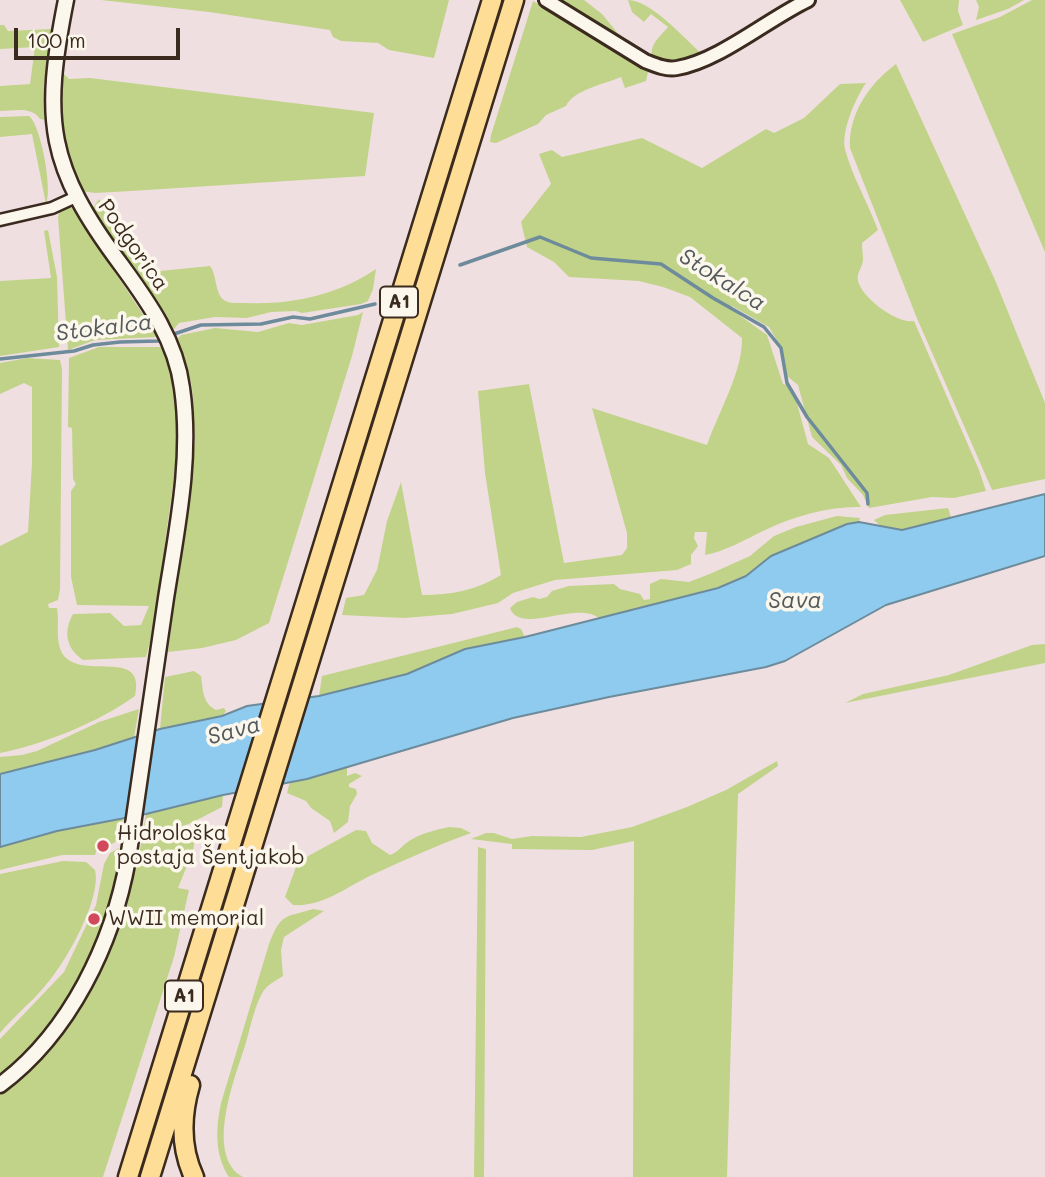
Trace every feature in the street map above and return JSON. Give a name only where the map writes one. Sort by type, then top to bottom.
[{"type":"highway","name":"A1","points":[[128,1177],[492,0]]},
{"type":"highway","name":"A1","points":[[150,1177],[514,0]]},
{"type":"highway","points":[[194,1177],[185,1153],[183,1110],[220,981],[220,950]]},
{"type":"main road","name":"Podgorica","points":[[0,1085],[16,1074],[38,1050],[85,984],[106,942],[119,900],[128,859],[181,496],[187,434],[182,386],[172,348],[142,294],[75,197],[61,160],[53,115],[53,82],[66,0]]},
{"type":"street","points":[[546,0],[645,61],[676,68],[724,49],[808,0]]},
{"type":"street","points":[[0,220],[52,208],[75,197]]},
{"type":"green space","points":[[101,0],[449,0],[434,58],[389,50],[378,43],[341,41],[333,37],[330,30],[209,12]]},
{"type":"green space","points":[[559,0],[584,0],[602,14],[630,48]]},
{"type":"green space","points":[[628,0],[647,6],[704,56],[678,65],[653,60],[653,46],[668,27],[651,14],[644,22],[632,12]]},
{"type":"green space","points":[[900,0],[959,0],[958,11],[963,25],[923,42]]},
{"type":"green space","points":[[976,0],[1024,0],[1008,9],[976,20],[979,7]]},
{"type":"green space","points":[[1032,0],[1045,0],[1045,252],[952,34],[1000,17]]},
{"type":"green space","points":[[533,1],[648,72],[646,81],[625,88],[621,77],[590,88],[575,96],[566,106],[546,115],[538,124],[496,143],[490,142],[491,135]]},
{"type":"green space","points":[[0,25],[4,25],[8,31],[52,29],[44,88],[46,120],[27,111],[0,111],[0,86],[30,84],[35,47],[0,49]]},
{"type":"green space","points":[[896,64],[995,280],[1045,403],[1045,479],[992,490],[916,316],[850,148],[853,123],[862,100],[878,80]]},
{"type":"green space","points":[[61,71],[69,79],[90,78],[374,113],[365,176],[95,193],[81,191],[70,162],[64,132]]},
{"type":"green space","points":[[866,83],[850,114],[844,142],[852,169],[878,230],[862,243],[863,262],[858,281],[866,295],[881,308],[899,318],[914,321],[986,491],[954,498],[932,497],[869,508],[841,465],[812,437],[798,385],[787,376],[779,344],[769,327],[732,306],[732,310],[767,335],[783,384],[790,386],[795,396],[808,444],[829,458],[861,507],[837,508],[800,516],[728,548],[705,555],[707,532],[695,532],[694,538],[698,546],[691,555],[691,564],[677,570],[555,580],[513,593],[498,603],[452,614],[404,618],[342,615],[346,598],[364,595],[377,570],[387,521],[401,482],[422,595],[463,591],[501,575],[485,473],[478,391],[529,384],[564,563],[622,555],[627,548],[627,533],[592,408],[707,445],[734,378],[742,338],[690,297],[639,281],[569,277],[554,262],[527,247],[521,222],[551,184],[539,154],[552,150],[562,157],[642,138],[702,168],[766,129],[774,133],[804,118],[840,84]]},
{"type":"green space","points":[[29,116],[38,132],[45,158],[48,186],[46,204],[32,134],[0,137],[0,117]]},
{"type":"green space","points":[[99,199],[150,272],[210,266],[221,297],[229,302],[297,300],[346,286],[376,269],[373,289],[368,301],[361,304],[302,313],[271,312],[247,318],[215,317],[179,323],[173,330],[143,281],[94,215],[93,208]]},
{"type":"green space","points":[[66,205],[73,209],[158,337],[95,340],[68,350],[58,217],[60,209]]},
{"type":"green space","points":[[48,230],[57,277],[59,347],[0,356],[0,281],[51,278],[44,231]]},
{"type":"green space","points":[[363,312],[352,356],[269,623],[236,640],[168,652],[195,440],[192,386],[177,339],[181,335],[215,328],[258,332],[289,323],[302,325]]},
{"type":"green space","points":[[99,347],[163,347],[176,393],[175,465],[158,597],[146,657],[83,660],[70,645],[67,633],[73,614],[110,613],[124,626],[141,625],[149,606],[77,605],[71,577],[71,491],[76,484],[73,479],[72,428],[68,427],[69,358]]},
{"type":"green space","points":[[27,358],[60,360],[62,369],[60,589],[58,600],[48,604],[49,608],[57,608],[61,651],[73,663],[123,668],[131,672],[136,681],[135,696],[105,715],[71,731],[0,753],[0,546],[28,532],[32,387],[24,383],[0,394],[0,363]]},
{"type":"green space","points":[[948,508],[951,517],[911,529],[891,529],[874,520],[885,515]]},
{"type":"green space","points":[[837,516],[860,518],[859,522],[847,524],[771,556],[754,571],[729,584],[600,619],[590,614],[578,613],[525,619],[516,616],[510,608],[517,602],[533,597],[547,597],[552,591],[569,586],[614,584],[620,589],[640,594],[644,600],[650,599],[650,584],[661,579],[689,582],[750,556],[774,536]]},
{"type":"green space","points":[[517,627],[525,637],[465,649],[407,674],[319,696],[322,676]]},
{"type":"green space","points":[[1045,644],[1045,663],[845,703],[863,694],[949,675],[1032,645]]},
{"type":"green space","points":[[194,671],[201,676],[208,704],[216,710],[224,708],[226,711],[222,716],[160,729],[165,677]]},
{"type":"green space","points":[[139,709],[134,737],[95,750],[0,774],[0,757],[37,751],[99,722]]},
{"type":"green space","points":[[777,761],[778,766],[738,794],[727,1177],[633,1177],[634,841],[592,850],[512,849],[512,844],[471,839],[486,833],[512,839],[532,836],[581,837],[632,827],[726,790]]},
{"type":"green space","points":[[347,766],[347,776],[355,773],[362,776],[349,784],[349,787],[356,789],[357,794],[350,806],[348,822],[334,833],[330,821],[311,808],[306,801],[287,793],[290,781]]},
{"type":"green space","points":[[223,795],[222,807],[194,822],[163,832],[143,832],[146,814]]},
{"type":"green space","points":[[123,817],[121,839],[108,846],[106,841],[99,843],[95,855],[62,855],[0,870],[0,847]]},
{"type":"green space","points":[[449,827],[461,828],[471,833],[398,863],[315,903],[293,905],[285,897],[297,864],[356,830],[366,831],[372,843],[390,855],[419,836]]},
{"type":"green space","points":[[193,828],[196,832],[193,851],[178,888],[189,890],[174,957],[103,1177],[0,1177],[0,1094],[56,1040],[95,980],[122,915],[142,840],[155,842]]},
{"type":"green space","points":[[478,847],[486,849],[484,1177],[474,1177]]},
{"type":"green space","points":[[119,848],[109,904],[99,935],[78,980],[51,1021],[0,1074],[0,1039],[64,972],[96,905],[104,864],[110,853]]},
{"type":"green space","points":[[63,861],[86,862],[95,870],[96,882],[88,914],[53,976],[0,1033],[0,874]]},
{"type":"green space","points":[[313,909],[324,911],[284,937],[281,950],[283,976],[265,989],[253,1016],[230,1096],[224,1134],[225,1152],[231,1167],[243,1177],[229,1177],[219,1150],[219,1112],[269,944],[285,918]]},
{"type":"water","name":"Sava","points":[[1045,494],[1045,556],[886,605],[785,661],[513,718],[307,779],[57,831],[0,847],[0,774],[95,750],[160,729],[222,716],[247,706],[319,696],[407,674],[465,649],[525,637],[718,588],[746,576],[771,556],[847,524],[859,522],[902,530]]},
{"type":"waterway","name":"Stokalca","points":[[460,265],[540,237],[591,258],[661,264],[764,327],[781,348],[787,383],[807,417],[867,493],[868,504]]},
{"type":"waterway","name":"Stokalca","points":[[171,335],[201,325],[261,324],[293,317],[310,319],[375,304]]},
{"type":"waterway","name":"Stokalca","points":[[0,359],[74,351],[93,345],[164,339]]},
{"type":"place","name":"Hidrološka postaja Šentjakob","points":[[103,846]]},
{"type":"place","name":"WWII memorial","points":[[94,919]]}]
